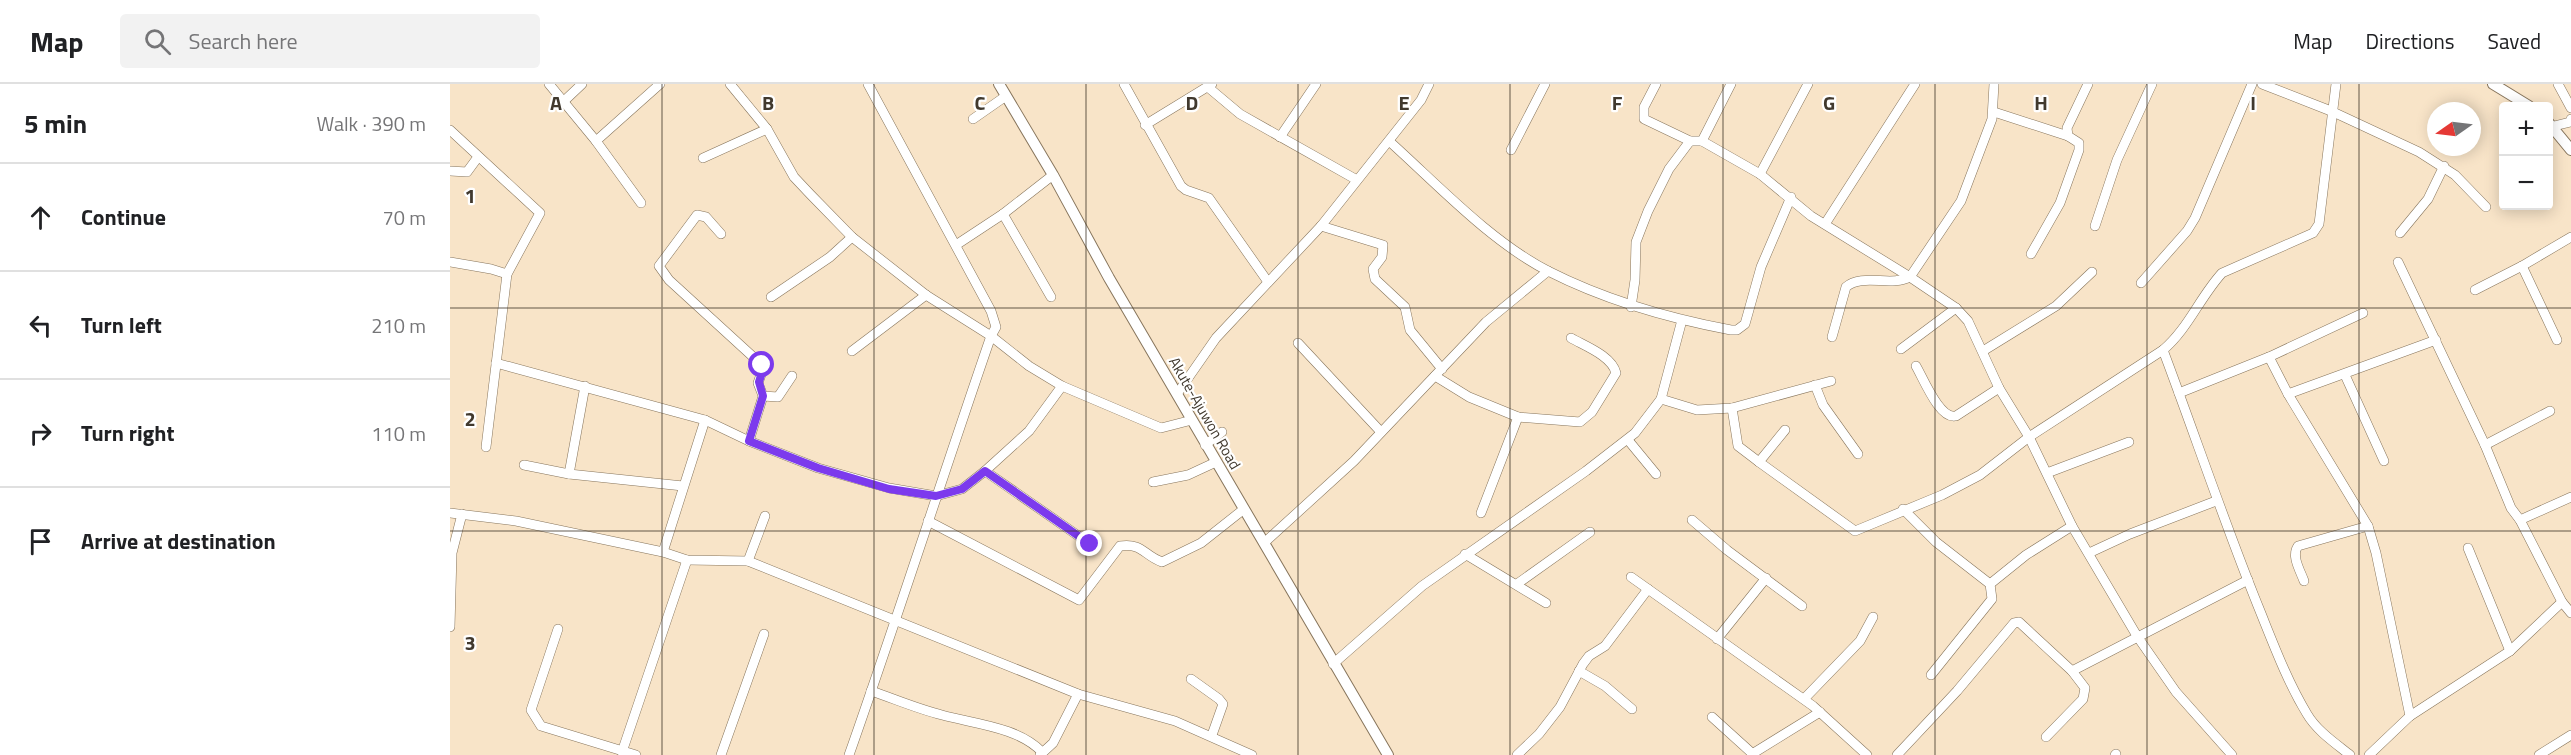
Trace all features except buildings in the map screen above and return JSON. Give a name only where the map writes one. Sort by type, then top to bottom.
[{"type":"main road","name":"Akute-Ajuwon Road","points":[[999,84],[1205,445],[1388,755]]},
{"type":"main road","points":[[2493,84],[2522,102]]},
{"type":"main road","points":[[2553,127],[2571,150]]},
{"type":"street","points":[[549,84],[596,141],[641,203]]},
{"type":"street","points":[[563,102],[582,84]]},
{"type":"street","points":[[596,141],[660,84]]},
{"type":"street","points":[[730,84],[767,129],[795,177],[852,237],[926,295],[992,336],[1029,366],[1062,386],[1093,397],[1161,428],[1192,420]]},
{"type":"street","points":[[849,755],[897,621],[936,496],[996,327],[995,319],[868,84]]},
{"type":"street","points":[[1124,84],[1181,186],[1209,198],[1268,282]]},
{"type":"street","points":[[1281,137],[1316,84]]},
{"type":"street","points":[[1177,394],[1216,338],[1321,225],[1421,100],[1429,84]]},
{"type":"street","points":[[1511,150],[1545,84]]},
{"type":"street","points":[[1656,84],[1644,107],[1644,118],[1690,141],[1702,141],[1760,174],[1825,224],[1956,308],[1968,321],[1999,388],[2029,437],[2072,526],[2137,636],[2176,692],[2232,755]]},
{"type":"street","points":[[1702,141],[1731,84]]},
{"type":"street","points":[[1760,174],[1808,84]]},
{"type":"street","points":[[1825,224],[1915,84]]},
{"type":"street","points":[[1832,338],[1846,287],[1849,284],[1861,282],[1900,282],[1910,277],[1961,201],[1994,112],[1994,84]]},
{"type":"street","points":[[2068,136],[2067,128],[2088,84]]},
{"type":"street","points":[[2095,226],[2117,160],[2152,84]]},
{"type":"street","points":[[2141,283],[2191,224],[2252,84]]},
{"type":"street","points":[[2262,84],[2331,111],[2444,166],[2486,207]]},
{"type":"street","points":[[1732,408],[1738,446],[1855,531],[1903,509],[1942,495],[1980,475],[2029,437],[2174,341],[2212,284],[2222,273],[2313,233],[2319,224],[2336,84]]},
{"type":"street","points":[[2558,84],[2571,108]]},
{"type":"street","points":[[1145,125],[1211,86],[1240,114],[1357,180]]},
{"type":"street","points":[[973,119],[1006,96]]},
{"type":"street","points":[[1994,112],[2068,136],[2079,143],[2079,150],[2060,203],[2031,254]]},
{"type":"street","points":[[2553,124],[2570,122],[2571,119]]},
{"type":"street","points":[[703,158],[767,129]]},
{"type":"street","points":[[450,130],[540,213],[507,274],[486,447]]},
{"type":"street","points":[[1389,141],[1486,228],[1548,271],[1631,307],[1731,330],[1742,328],[1761,267],[1791,197]]},
{"type":"street","points":[[1631,307],[1635,280],[1636,242],[1648,211],[1669,169],[1690,141]]},
{"type":"street","points":[[450,171],[467,172],[478,157]]},
{"type":"street","points":[[2400,233],[2428,199],[2444,166]]},
{"type":"street","points":[[956,245],[1003,214],[1053,175]]},
{"type":"street","points":[[1003,214],[1051,297]]},
{"type":"street","points":[[721,234],[706,217],[696,215],[658,266],[669,280],[760,362],[763,369],[759,382],[763,396],[749,441]]},
{"type":"street","points":[[1321,225],[1383,245],[1382,257],[1373,269],[1375,279],[1405,307],[1410,330],[1439,373],[1469,397],[1518,417],[1574,423],[1586,418],[1614,379],[1614,366],[1571,338]]},
{"type":"street","points":[[771,297],[830,257],[852,237]]},
{"type":"street","points":[[2475,290],[2571,237]]},
{"type":"street","points":[[450,262],[507,274]]},
{"type":"street","points":[[2398,262],[2485,445],[2511,508],[2520,520],[2562,602],[2571,613]]},
{"type":"street","points":[[2522,266],[2557,340]]},
{"type":"street","points":[[1264,543],[1381,432],[1486,322],[1548,271]]},
{"type":"street","points":[[1983,351],[2056,306],[2092,272]]},
{"type":"street","points":[[852,351],[926,295]]},
{"type":"street","points":[[1901,349],[1956,308]]},
{"type":"street","points":[[2179,393],[2269,357],[2363,313]]},
{"type":"street","points":[[1333,664],[1422,586],[1628,440],[1660,399],[1682,320]]},
{"type":"street","points":[[2288,394],[2436,340]]},
{"type":"street","points":[[1298,343],[1381,432]]},
{"type":"street","points":[[2163,350],[2216,501],[2283,667],[2308,716],[2318,728],[2350,755]]},
{"type":"street","points":[[2269,357],[2288,394],[2368,526],[2376,553],[2410,716]]},
{"type":"street","points":[[496,363],[705,420],[749,441],[818,468],[889,489],[936,496],[962,489],[985,471],[1029,431],[1062,386]]},
{"type":"street","points":[[1916,366],[1938,405],[1945,415],[1951,417],[1999,388]]},
{"type":"street","points":[[2345,375],[2384,461]]},
{"type":"street","points":[[763,396],[778,397],[792,376]]},
{"type":"street","points":[[1660,399],[1697,410],[1732,408],[1831,381]]},
{"type":"street","points":[[1815,385],[1823,405],[1858,454]]},
{"type":"street","points":[[569,474],[585,386]]},
{"type":"street","points":[[2485,445],[2550,411]]},
{"type":"street","points":[[1481,513],[1518,417]]},
{"type":"street","points":[[663,552],[705,420]]},
{"type":"street","points":[[1760,462],[1785,430]]},
{"type":"street","points":[[1205,445],[1222,432]]},
{"type":"street","points":[[1628,440],[1656,474]]},
{"type":"street","points":[[2047,473],[2130,442]]},
{"type":"street","points":[[1153,482],[1188,475],[1216,462]]},
{"type":"street","points":[[524,465],[569,474],[683,486]]},
{"type":"street","points":[[985,471],[1090,544]]},
{"type":"street","points":[[2520,520],[2571,497]]},
{"type":"street","points":[[2089,553],[2130,534],[2216,501]]},
{"type":"street","points":[[928,521],[1079,600],[1120,546],[1133,544],[1155,560],[1162,562],[1169,560],[1201,543],[1244,509]]},
{"type":"street","points":[[1903,509],[1936,542],[1990,584],[1992,599],[1931,675]]},
{"type":"street","points":[[450,513],[516,521],[663,552],[687,560],[748,561],[1078,694],[1175,721],[1212,735],[1252,755]]},
{"type":"street","points":[[450,627],[452,553],[462,514]]},
{"type":"street","points":[[748,561],[765,516]]},
{"type":"street","points":[[1692,520],[1727,550],[1802,606]]},
{"type":"street","points":[[1990,584],[2026,555],[2072,526]]},
{"type":"street","points":[[2304,581],[2295,558],[2295,550],[2298,546],[2368,526]]},
{"type":"street","points":[[1517,584],[1590,532]]},
{"type":"street","points":[[2468,548],[2510,651]]},
{"type":"street","points":[[1465,554],[1546,603]]},
{"type":"street","points":[[558,629],[531,710],[541,726],[628,754],[687,560]]},
{"type":"street","points":[[1631,577],[1804,699],[1867,755]]},
{"type":"street","points":[[1717,639],[1766,578]]},
{"type":"street","points":[[2072,671],[2248,580]]},
{"type":"street","points":[[1517,755],[1539,734],[1560,707],[1589,656],[1605,646],[1648,588]]},
{"type":"street","points":[[2369,755],[2410,716],[2510,651],[2562,602]]},
{"type":"street","points":[[1804,699],[1860,641],[1873,617]]},
{"type":"street","points":[[1896,755],[1949,699],[2014,623],[2022,623],[2072,671],[2085,688],[2083,699],[2046,737]]},
{"type":"street","points":[[721,755],[764,634]]},
{"type":"street","points":[[1579,671],[1605,686],[1632,709]]},
{"type":"street","points":[[1191,679],[1221,701],[1223,707],[1212,735]]},
{"type":"street","points":[[871,691],[940,715],[1013,734],[1034,744],[1041,754],[1053,743],[1078,694]]},
{"type":"street","points":[[1712,717],[1753,754],[1820,712]]},
{"type":"street","points":[[2539,755],[2571,735]]},
{"type":"route","points":[[762,365],[759,382],[763,396],[749,441],[818,468],[889,489],[936,496],[962,489],[985,471],[1090,544]]}]
